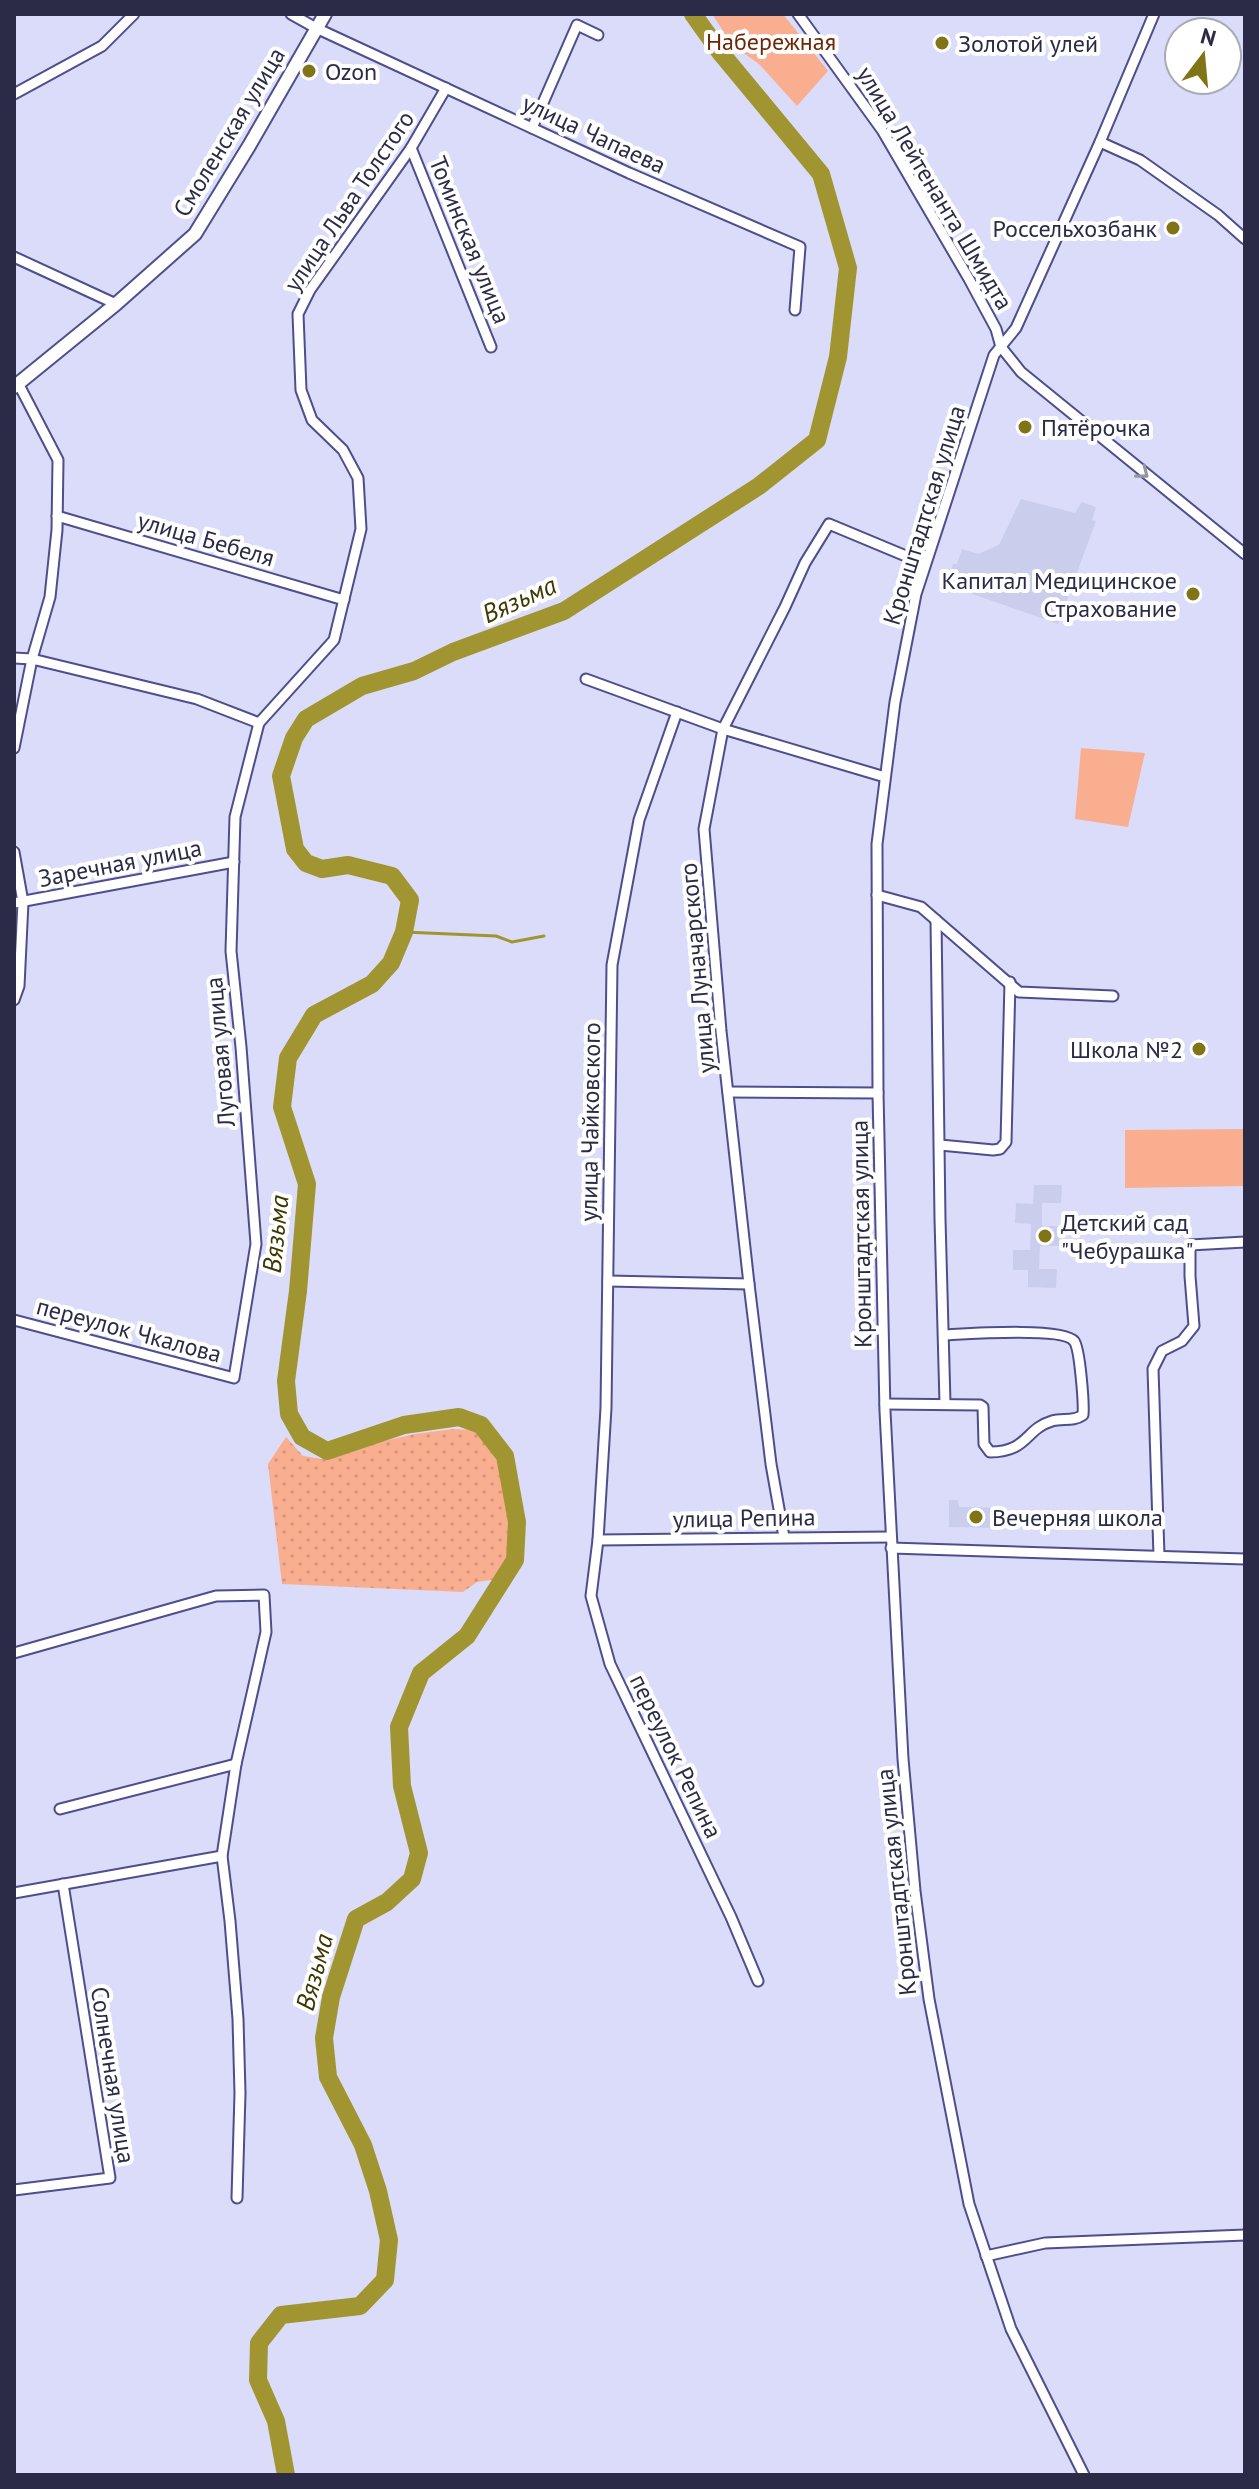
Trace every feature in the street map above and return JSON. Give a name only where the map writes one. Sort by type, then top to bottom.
[{"type":"main road","name":"Смоленская улица","points":[[16,385],[116,304],[195,234],[325,14]]},
{"type":"street","points":[[14,94],[102,46],[134,14]]},
{"type":"street","name":"улица Чапаева","points":[[291,14],[629,173],[800,247],[795,310]]},
{"type":"street","name":"улица Лейтенанта Шмидта","points":[[798,14],[882,130],[969,279],[996,329],[1001,347],[1021,372],[1245,554]]},
{"type":"street","name":"Кронштадтская улица","points":[[1084,2475],[1011,2329],[969,2204],[929,1999],[915,1891],[903,1759],[885,1404],[878,1093],[877,844],[901,671],[916,594],[994,355],[1016,328],[1154,14]]},
{"type":"street","points":[[532,128],[577,25],[598,35]]},
{"type":"street","name":"улица Льва Толстого","points":[[259,723],[334,640],[361,529],[358,478],[343,450],[312,420],[301,390],[298,314],[310,290],[411,148],[446,88]]},
{"type":"street","points":[[1100,142],[1140,160],[1212,211],[1245,239]]},
{"type":"street","name":"Томинская улица","points":[[411,148],[491,347]]},
{"type":"street","points":[[14,257],[116,304]]},
{"type":"street","points":[[14,748],[32,659],[50,597],[58,460],[16,385]]},
{"type":"street","name":"улица Бебеля","points":[[57,516],[344,600]]},
{"type":"street","name":"улица Луначарского","points":[[784,1537],[771,1464],[749,1284],[704,829],[723,729],[805,563],[829,524],[925,564]]},
{"type":"street","points":[[14,658],[32,659],[197,699],[259,723]]},
{"type":"street","points":[[586,679],[723,729],[885,777]]},
{"type":"street","name":"улица Чайковского","points":[[598,1540],[606,1408],[612,965],[639,820],[677,712]]},
{"type":"street","name":"Луговая улица","points":[[234,1378],[256,1244],[231,951],[235,817],[259,723]]},
{"type":"street","points":[[14,852],[19,986],[14,1000]]},
{"type":"street","name":"Заречная улица","points":[[18,902],[234,862]]},
{"type":"street","points":[[877,895],[921,907],[1019,992],[1113,996]]},
{"type":"street","points":[[936,920],[945,1403]]},
{"type":"street","points":[[940,1145],[993,1150],[1000,1149],[1006,1142],[1010,982]]},
{"type":"street","points":[[728,1092],[878,1093]]},
{"type":"street","points":[[1159,1556],[1153,1369],[1162,1351],[1182,1341],[1194,1326],[1190,1245],[1245,1242]]},
{"type":"street","points":[[608,1281],[749,1284]]},
{"type":"street","name":"переулок Чкалова","points":[[14,1320],[234,1378]]},
{"type":"street","points":[[885,1404],[976,1403],[983,1407],[984,1444],[990,1452],[1010,1451],[1042,1425],[1079,1419],[1083,1415],[1077,1347],[1070,1338],[1061,1334],[1021,1332],[944,1335]]},
{"type":"street","name":"улица Репина","points":[[598,1540],[784,1537],[1245,1559]]},
{"type":"street","name":"переулок Репина","points":[[598,1540],[591,1596],[610,1664],[731,1917],[758,1981]]},
{"type":"street","points":[[14,1653],[216,1596],[264,1595],[266,1632],[236,1764],[222,1856],[238,2019],[240,2093],[237,2198]]},
{"type":"street","points":[[60,1809],[236,1764]]},
{"type":"street","points":[[14,1893],[222,1856]]},
{"type":"street","name":"Солнечная улица","points":[[14,2190],[110,2178],[63,1884]]},
{"type":"street","points":[[986,2256],[1045,2243],[1245,2235]]},
{"type":"shaded area","points":[[1021,499],[1075,513],[1082,502],[1096,507],[1092,520],[1096,521],[1058,624],[947,585],[953,564],[957,564],[962,549],[978,554],[999,545]]},
{"type":"shaded area","name":"Детский сад \"Чебурашка\"","points":[[1034,1185],[1062,1185],[1061,1203],[1042,1203],[1042,1226],[1059,1226],[1059,1246],[1040,1246],[1039,1269],[1057,1269],[1056,1288],[1028,1287],[1028,1270],[1013,1270],[1013,1250],[1030,1250],[1031,1224],[1015,1223],[1016,1203],[1033,1204]]},
{"type":"shaded area","name":"Вечерняя школа","points":[[949,1500],[958,1500],[959,1507],[1003,1508],[1003,1528],[949,1527]]},
{"type":"green space","name":"Набережная","points":[[712,14],[783,14],[828,71],[797,106],[759,64],[741,51],[731,49]]},
{"type":"green space","points":[[1081,748],[1145,753],[1128,827],[1075,819]]},
{"type":"green space","points":[[1245,1129],[1245,1186],[1125,1188],[1125,1130]]},
{"type":"green space","points":[[453,1429],[474,1430],[497,1462],[507,1486],[512,1513],[511,1541],[498,1579],[477,1582],[463,1592],[282,1584],[268,1464],[286,1437],[303,1456],[328,1460],[370,1444]]},
{"type":"waterway","name":"Вязьма","points":[[286,2475],[276,2421],[258,2380],[259,2343],[281,2315],[360,2306],[385,2280],[389,2240],[363,2145],[328,2077],[324,2038],[331,1997],[356,1919],[387,1902],[412,1879],[419,1853],[402,1786],[399,1727],[421,1673],[467,1636],[515,1560],[517,1522],[505,1456],[481,1425],[459,1417],[404,1425],[327,1451],[302,1437],[289,1414],[286,1381],[307,1184],[282,1107],[288,1058],[314,1015],[372,984],[391,963],[404,932],[410,900],[392,876],[348,865],[322,869],[306,863],[295,849],[281,776],[294,738],[306,719],[362,686],[414,671],[453,652],[564,611],[759,486],[817,440],[838,357],[848,268],[821,174],[720,52],[693,14]]},
{"type":"waterway","points":[[404,932],[496,936],[512,942],[544,936]]},
{"type":"place","name":"Золотой улей","points":[[942,43]]},
{"type":"place","name":"Ozon","points":[[309,71]]},
{"type":"place","name":"Россельхозбанк","points":[[1173,228]]},
{"type":"place","name":"Пятёрочка","points":[[1025,427]]},
{"type":"place","name":"Капитал Медицинское Страхование","points":[[1193,594]]},
{"type":"place","name":"Школа №2","points":[[1199,1049]]},
{"type":"place","name":"Детский сад \"Чебурашка\"","points":[[1045,1236]]},
{"type":"place","name":"Вечерняя школа","points":[[976,1517]]}]
